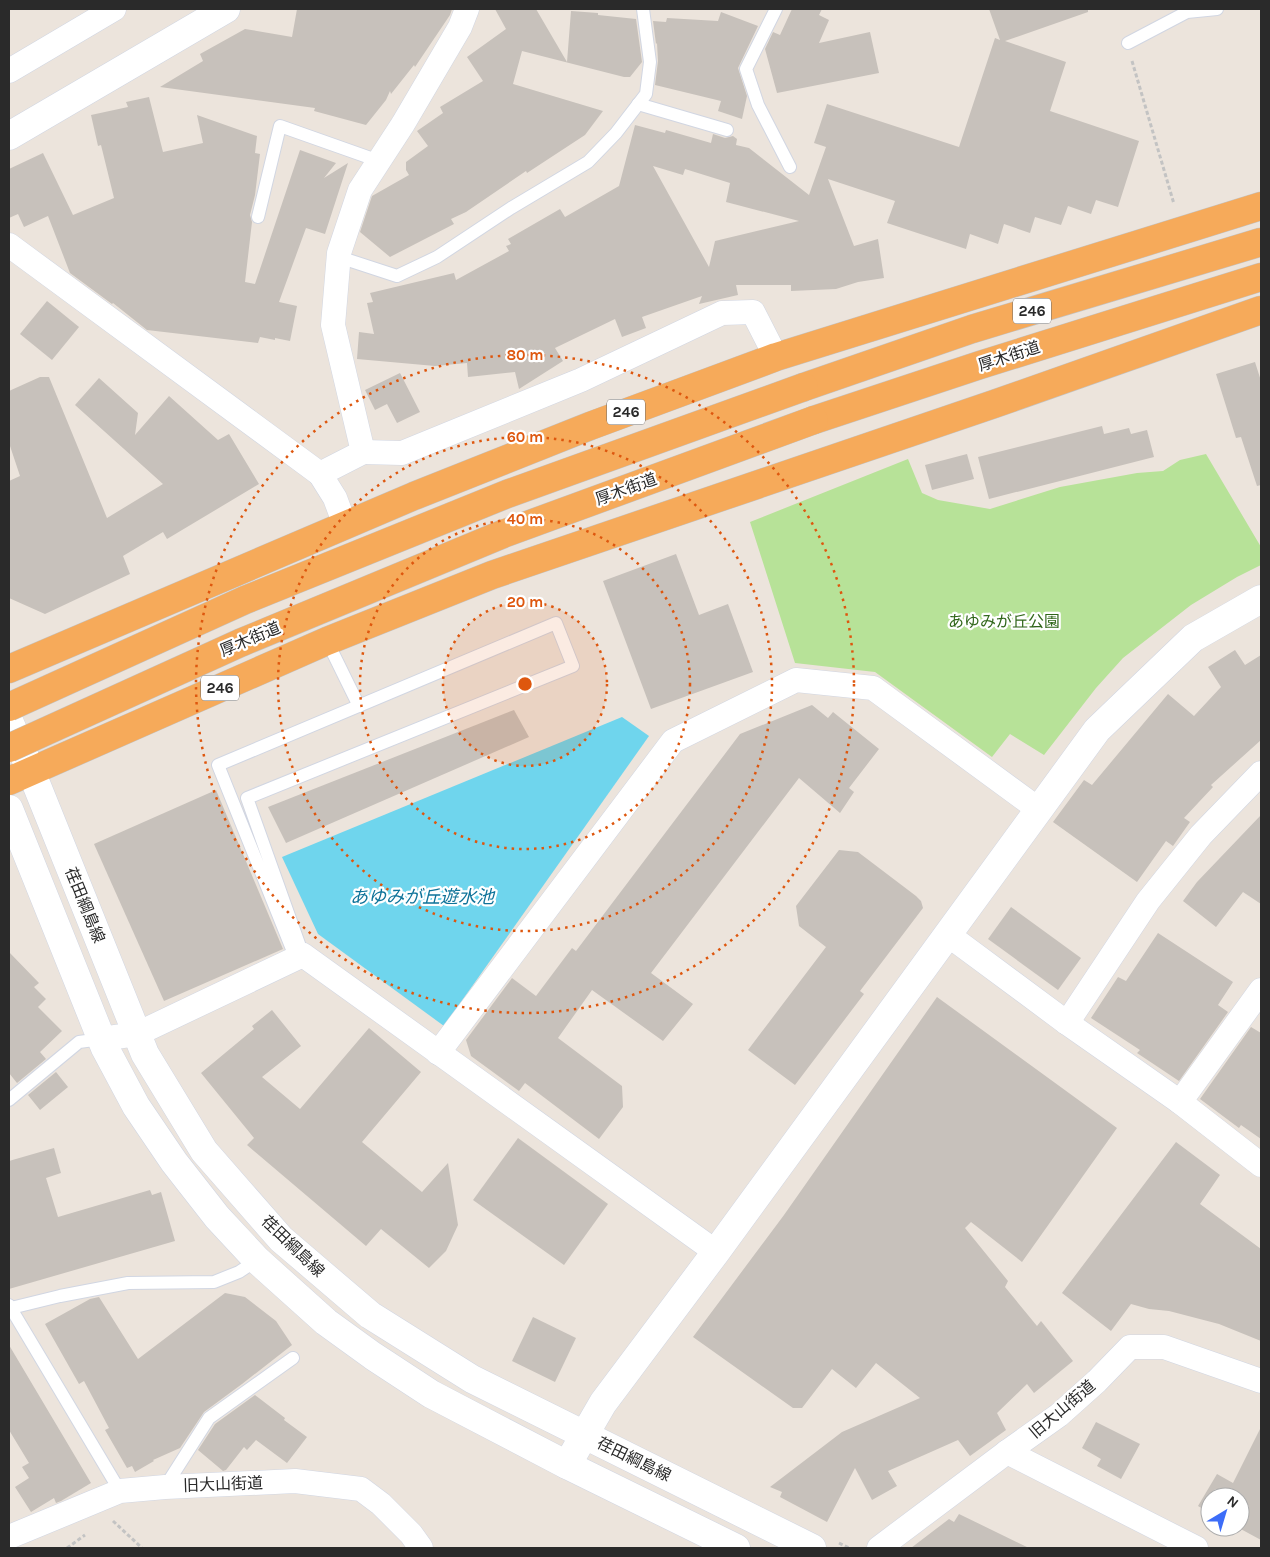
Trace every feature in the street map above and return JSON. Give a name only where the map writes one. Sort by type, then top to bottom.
[{"type":"highway","name":"246","points":[[9,669],[345,525],[581,429],[776,358],[1261,206]]},
{"type":"highway","name":"246","points":[[9,708],[245,600],[507,494],[972,329],[1261,242]]},
{"type":"highway","name":"厚木街道","points":[[9,748],[240,643],[503,534],[824,417],[980,365],[1261,277]]},
{"type":"highway","name":"246","points":[[20,776],[327,641],[492,574],[994,404],[1261,310]]},
{"type":"main road","points":[[9,136],[226,9]]},
{"type":"main road","points":[[567,1465],[603,1403],[716,1252],[1097,730],[1193,638],[1261,599]]},
{"type":"main road","name":"荏田綱島線","points":[[9,721],[20,776],[145,1054],[204,1151],[282,1239],[370,1315],[472,1379],[584,1434],[822,1544]]},
{"type":"main road","name":"荏田綱島線","points":[[9,809],[101,1039],[136,1106],[174,1162],[217,1217],[257,1260],[316,1314],[373,1356],[431,1394],[567,1465],[736,1548]]},
{"type":"street","points":[[9,71],[114,9]]},
{"type":"street","points":[[363,452],[333,325],[339,257],[360,190],[403,124],[460,27],[466,9]]},
{"type":"street","points":[[9,244],[320,474],[335,498],[345,525]]},
{"type":"street","points":[[320,474],[363,452],[402,453],[581,380],[722,313],[752,312],[776,358]]},
{"type":"street","points":[[438,1053],[673,741],[796,680],[873,688],[1038,809]]},
{"type":"street","points":[[1067,1023],[1148,901],[1201,835],[1261,773]]},
{"type":"street","points":[[947,934],[1067,1023],[1180,1102],[1261,1165]]},
{"type":"street","points":[[101,1039],[137,1034],[300,957],[438,1053],[716,1252]]},
{"type":"street","points":[[1180,1102],[1261,990]]},
{"type":"street","points":[[257,1260],[282,1239]]},
{"type":"street","name":"旧大山街道","points":[[879,1548],[1059,1415],[1130,1347],[1164,1347],[1261,1381]]},
{"type":"street","points":[[1007,1452],[1196,1548]]},
{"type":"street","name":"旧大山街道","points":[[9,1537],[120,1490],[294,1481],[361,1490],[381,1504],[411,1534],[421,1548]]},
{"type":"lane","points":[[339,257],[397,276],[438,257],[511,208],[588,162],[616,133],[646,94],[650,62],[643,9]]},
{"type":"lane","points":[[776,9],[746,69],[758,105],[790,167]]},
{"type":"lane","points":[[1128,43],[1187,12],[1217,9]]},
{"type":"lane","points":[[638,104],[727,130]]},
{"type":"lane","points":[[258,217],[280,126],[379,161]]},
{"type":"lane","points":[[556,623],[573,666],[247,798],[300,957],[218,765],[556,623]]},
{"type":"lane","points":[[327,641],[359,706]]},
{"type":"lane","points":[[9,1100],[80,1042],[101,1039]]},
{"type":"lane","points":[[120,1490],[10,1307],[128,1283],[214,1282],[239,1272],[257,1260]]},
{"type":"lane","points":[[165,1487],[209,1418],[293,1358]]},
{"type":"path","points":[[1131,58],[1171,196]]},
{"type":"path","points":[[110,1519],[142,1548]]},
{"type":"path","points":[[822,1544],[850,1548]]},
{"type":"green space","name":"あゆみが丘公園","points":[[1206,454],[1261,547],[1261,565],[1191,605],[1123,658],[1096,688],[1044,755],[1010,734],[992,757],[875,672],[795,663],[750,522],[908,459],[922,493],[938,500],[990,509],[1060,487],[1137,473],[1163,471],[1180,460]]},
{"type":"water","name":"あゆみが丘遊水池","points":[[622,717],[649,736],[444,1026],[318,934],[282,857]]},
{"type":"building","points":[[297,9],[452,9],[450,15],[415,67],[414,65],[391,94],[390,91],[386,100],[366,125],[314,111],[315,108],[160,87],[203,61],[200,54],[245,29],[292,37]]},
{"type":"building","points":[[495,9],[536,9],[567,62],[571,11],[636,19],[642,62],[630,77],[624,77],[522,51],[513,84],[603,111],[585,135],[527,173],[526,171],[466,212],[451,219],[454,224],[390,257],[360,232],[372,196],[409,175],[406,170],[406,162],[428,146],[417,131],[443,113],[440,107],[483,81],[467,57],[506,29]]},
{"type":"building","points":[[792,9],[822,9],[819,15],[829,20],[819,43],[870,32],[879,73],[777,93],[765,49],[773,32],[780,35]]},
{"type":"building","points":[[989,9],[1088,9],[1088,12],[1005,41],[1066,62],[1050,111],[1139,141],[1118,207],[1096,200],[1091,214],[1068,206],[1061,225],[1035,217],[1030,233],[1004,224],[998,244],[970,234],[966,249],[887,223],[895,201],[828,179],[854,246],[878,239],[884,278],[858,282],[836,289],[791,291],[791,285],[736,285],[738,295],[699,304],[702,296],[642,317],[646,328],[622,337],[615,319],[555,348],[563,361],[519,389],[515,372],[468,377],[467,363],[435,366],[357,359],[359,332],[374,334],[367,303],[373,302],[370,293],[454,273],[456,280],[509,251],[506,246],[511,244],[508,239],[560,209],[565,217],[619,186],[635,125],[665,133],[666,130],[711,143],[713,134],[725,138],[733,136],[737,139],[736,145],[749,148],[809,195],[826,147],[814,143],[827,104],[959,147],[995,38],[1000,40]],"holes":[[[653,166],[683,175],[685,169],[730,183],[726,202],[799,221],[715,241],[709,267]]]},
{"type":"building","points":[[721,12],[758,26],[738,68],[747,96],[742,119],[718,111],[721,101],[655,85],[658,61],[653,21],[666,22],[667,18],[718,21]]},
{"type":"building","points":[[149,97],[163,152],[203,143],[197,115],[257,136],[255,153],[260,154],[255,195],[250,215],[252,222],[245,282],[255,284],[300,150],[336,163],[324,178],[348,163],[325,234],[306,228],[279,302],[297,306],[290,341],[260,337],[258,343],[147,330],[70,273],[48,216],[24,227],[18,214],[9,218],[9,169],[43,153],[73,215],[114,198],[101,145],[98,146],[91,115],[128,107],[126,102]]},
{"type":"building","points":[[47,301],[79,327],[52,360],[20,334]]},
{"type":"building","points":[[1255,362],[1261,381],[1261,485],[1257,486],[1241,437],[1236,438],[1216,374]]},
{"type":"building","points":[[400,373],[420,412],[397,423],[387,404],[375,410],[365,390]]},
{"type":"building","points":[[40,377],[49,377],[107,518],[163,484],[75,405],[99,378],[138,413],[135,435],[169,396],[218,440],[229,434],[259,484],[167,539],[163,532],[123,556],[130,574],[45,614],[9,598],[9,481],[20,476],[9,443],[9,391]]},
{"type":"building","points":[[1102,426],[1104,434],[1129,428],[1131,434],[1147,430],[1154,457],[989,499],[978,457]]},
{"type":"building","points":[[967,454],[974,479],[932,490],[925,465]]},
{"type":"building","points":[[676,554],[699,615],[728,604],[753,672],[651,709],[603,581]]},
{"type":"building","points":[[1235,650],[1245,665],[1261,655],[1261,740],[1211,785],[1213,787],[1184,818],[1190,822],[1173,846],[1166,841],[1137,882],[1053,822],[1084,780],[1092,785],[1168,694],[1194,716],[1221,687],[1208,667]]},
{"type":"building","points":[[812,705],[828,718],[833,712],[879,749],[849,788],[854,792],[840,813],[799,778],[651,973],[693,1004],[663,1041],[592,990],[558,1038],[622,1086],[623,1107],[599,1139],[525,1083],[519,1091],[471,1056],[466,1040],[512,978],[536,996],[572,948],[576,951],[740,734]]},
{"type":"building","points":[[514,710],[529,737],[286,843],[268,807]]},
{"type":"building","points":[[216,790],[283,949],[164,1001],[94,844]]},
{"type":"building","points":[[1261,815],[1261,904],[1243,892],[1216,927],[1183,901],[1197,882]]},
{"type":"building","points":[[839,850],[858,852],[916,896],[921,901],[923,908],[860,991],[864,994],[795,1085],[748,1050],[826,947],[799,926],[796,906]]},
{"type":"building","points":[[1011,907],[1081,958],[1058,990],[988,939]]},
{"type":"building","points":[[1158,933],[1233,982],[1218,1005],[1228,1012],[1179,1081],[1137,1053],[1140,1050],[1091,1018],[1118,977],[1126,981]]},
{"type":"building","points":[[9,952],[39,983],[34,987],[46,999],[38,1007],[62,1031],[40,1052],[46,1059],[17,1083],[9,1073]]},
{"type":"building","points":[[937,997],[1117,1128],[1022,1262],[971,1222],[965,1228],[1008,1281],[1005,1287],[1037,1326],[1041,1321],[1073,1361],[1034,1393],[1027,1384],[997,1413],[1006,1430],[970,1456],[958,1440],[888,1471],[897,1486],[872,1500],[855,1468],[827,1522],[780,1497],[782,1492],[770,1487],[842,1432],[920,1398],[876,1363],[856,1388],[832,1369],[802,1408],[793,1408],[693,1337],[784,1215]]},
{"type":"building","points":[[272,1010],[301,1046],[262,1077],[300,1109],[369,1028],[421,1072],[362,1142],[422,1192],[448,1163],[458,1225],[446,1251],[429,1268],[381,1229],[366,1246],[247,1145],[254,1138],[201,1073],[254,1029],[252,1026]]},
{"type":"building","points":[[1251,1027],[1261,1033],[1261,1139],[1241,1125],[1239,1128],[1200,1099]]},
{"type":"building","points":[[56,1072],[68,1087],[40,1110],[28,1095]]},
{"type":"building","points":[[518,1138],[608,1204],[564,1265],[473,1200]]},
{"type":"building","points":[[1176,1142],[1220,1175],[1200,1204],[1261,1249],[1261,1341],[1219,1324],[1169,1311],[1149,1309],[1131,1304],[1111,1331],[1062,1293]]},
{"type":"building","points":[[54,1148],[61,1173],[46,1178],[58,1217],[150,1190],[152,1195],[161,1192],[175,1241],[9,1289],[9,1161]]},
{"type":"building","points":[[225,1293],[245,1297],[276,1321],[292,1345],[204,1412],[180,1448],[153,1460],[135,1472],[132,1466],[127,1468],[105,1430],[109,1428],[84,1381],[79,1384],[45,1324],[90,1299],[99,1297],[138,1359]]},
{"type":"building","points":[[533,1317],[576,1338],[555,1382],[512,1361]]},
{"type":"building","points":[[9,1345],[91,1483],[61,1501],[56,1503],[54,1498],[31,1512],[15,1487],[29,1478],[22,1467],[29,1463],[9,1430]]},
{"type":"building","points":[[255,1395],[307,1437],[287,1463],[256,1440],[247,1450],[244,1447],[226,1470],[223,1471],[198,1450],[215,1424]]},
{"type":"building","points":[[1096,1422],[1140,1444],[1121,1479],[1097,1466],[1101,1459],[1082,1448]]},
{"type":"building","points":[[1261,1427],[1261,1540],[1250,1534],[1250,1487],[1209,1487],[1217,1474],[1233,1483]]},
{"type":"building","points":[[959,1514],[1029,1548],[911,1548],[949,1519],[954,1522]]}]
